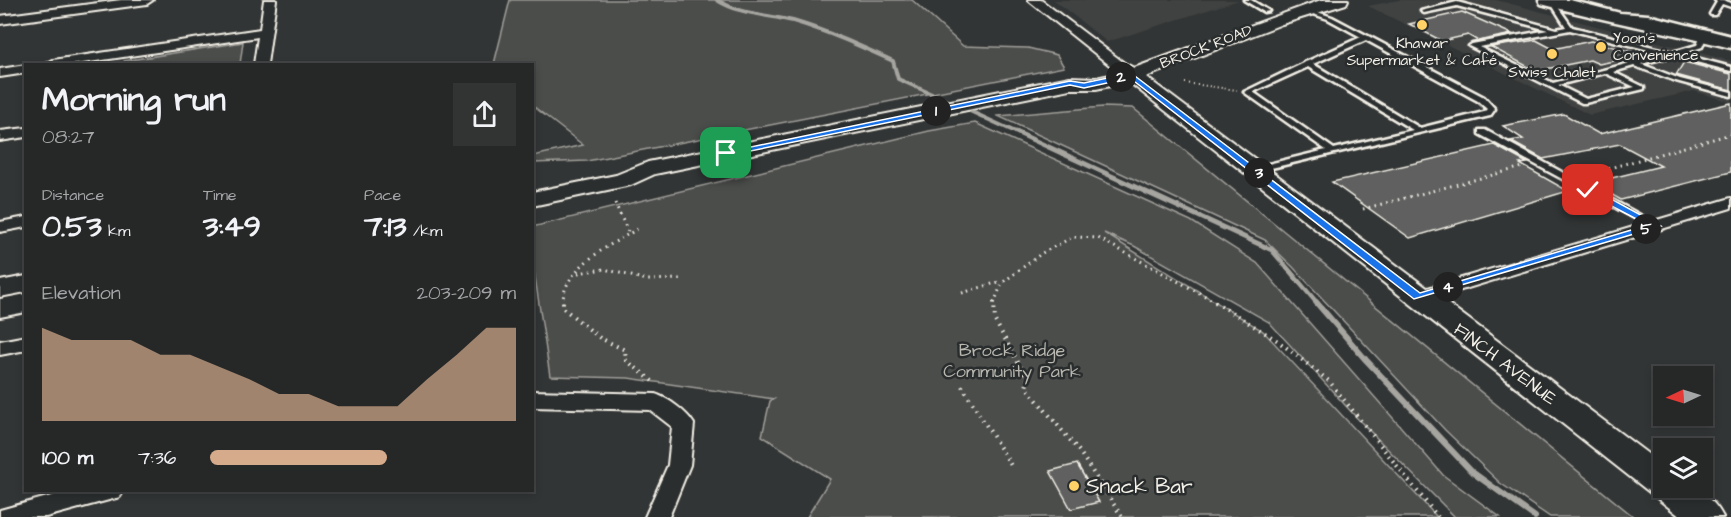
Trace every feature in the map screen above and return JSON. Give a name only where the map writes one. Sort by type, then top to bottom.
[{"type":"main road","name":"BROCK ROAD","points":[[534,199],[623,180],[648,169],[1070,83],[1084,85],[1340,0]]},
{"type":"main road","points":[[1549,0],[1620,19],[1648,21],[1731,42]]},
{"type":"main road","points":[[1578,0],[1629,12],[1648,21]]},
{"type":"main road","name":"BROCK ROAD","points":[[1126,72],[1266,11],[1314,8]]},
{"type":"main road","name":"FINCH AVENUE","points":[[1126,72],[1653,477]]},
{"type":"main road","name":"BROCK ROAD","points":[[534,186],[619,168],[648,169]]},
{"type":"main road","points":[[0,289],[24,284]]},
{"type":"main road","points":[[0,308],[24,303]]},
{"type":"main road","name":"FINCH AVENUE","points":[[1681,498],[1706,517]]},
{"type":"street","points":[[0,20],[147,0]]},
{"type":"street","points":[[261,63],[270,0]]},
{"type":"street","name":"FINCH AVENUE","points":[[1034,0],[1126,72]]},
{"type":"street","points":[[60,63],[266,32]]},
{"type":"street","points":[[0,73],[24,69]]},
{"type":"street","points":[[0,136],[24,132]]},
{"type":"street","points":[[1418,297],[1731,203]]},
{"type":"street","points":[[0,227],[24,222]]},
{"type":"street","points":[[0,348],[24,343]]},
{"type":"street","points":[[534,399],[655,402],[683,424],[679,465],[657,517]]},
{"type":"street","points":[[9,517],[104,492]]},
{"type":"lane","points":[[1247,0],[1266,11]]},
{"type":"lane","points":[[1549,0],[1570,28]]},
{"type":"lane","points":[[1713,14],[1719,1],[1731,5]]},
{"type":"lane","points":[[1424,11],[1457,4],[1556,30]]},
{"type":"lane","points":[[1255,170],[1487,114],[1491,109],[1481,99],[1314,8]]},
{"type":"lane","points":[[1606,71],[1642,88],[1584,101],[1472,45],[1570,28],[1731,69]]},
{"type":"lane","points":[[1551,85],[1676,55],[1700,46],[1704,35]]},
{"type":"lane","points":[[1332,151],[1248,92],[1307,63],[1366,38]]},
{"type":"lane","points":[[1307,63],[1420,130]]},
{"type":"lane","points":[[1635,64],[1731,94]]},
{"type":"lane","points":[[1482,132],[1656,226]]},
{"type":"path","points":[[1185,83],[1248,92]]},
{"type":"path","points":[[1572,179],[1731,134]]},
{"type":"path","points":[[1364,209],[1539,163]]},
{"type":"path","points":[[615,202],[629,234]]},
{"type":"path","points":[[641,227],[608,247],[572,277],[564,289],[563,308],[600,338],[625,350],[626,360],[660,387]]},
{"type":"path","points":[[1122,517],[1079,451],[1026,387],[1028,380],[995,321],[994,302],[1002,283],[1042,253],[1072,237],[1098,238],[1251,323],[1278,341],[1329,381],[1438,517]]},
{"type":"path","points":[[572,277],[588,268],[603,268],[647,280],[680,279]]},
{"type":"path","points":[[962,293],[1007,279]]},
{"type":"path","points":[[962,386],[1012,467]]},
{"type":"shaded area","points":[[1054,0],[1239,0],[1107,42]]},
{"type":"shaded area","points":[[1399,0],[1496,0],[1731,61],[1731,102],[1694,91],[1590,115],[1368,6]]},
{"type":"green space","points":[[510,0],[912,0],[963,46],[1028,48],[1057,55],[1064,67],[587,161],[534,163],[534,156],[583,145],[534,107],[534,63],[494,63]]},
{"type":"green space","points":[[243,42],[240,63],[123,63],[124,61]]},
{"type":"green space","points":[[1103,107],[1133,108],[1634,517],[1550,517],[1500,483],[1445,430],[1265,240],[998,116]]},
{"type":"green space","name":"Brock Ridge Community Park","points":[[975,123],[1191,221],[1257,263],[1443,475],[1500,517],[1455,517],[1356,417],[1269,322],[1134,246],[1104,233],[1263,331],[1437,517],[807,517],[830,479],[762,436],[770,401],[774,399],[628,378],[550,376],[534,271],[534,227],[929,131]]},
{"type":"building","points":[[1462,12],[1512,34],[1478,41],[1468,35],[1442,41],[1409,24]]},
{"type":"building","points":[[1536,40],[1553,49],[1591,41],[1644,55],[1599,64],[1590,60],[1536,71],[1491,47]]},
{"type":"building","points":[[1684,62],[1731,74],[1731,90],[1676,75]]},
{"type":"building","points":[[1731,103],[1731,172],[1621,200],[1591,183],[1661,166],[1620,144],[1543,159],[1510,141],[1523,139],[1503,126],[1564,114],[1599,134]]},
{"type":"building","points":[[1494,145],[1527,163],[1520,164],[1568,191],[1410,238],[1332,182]]},
{"type":"building","name":"Snack Bar","points":[[1077,464],[1099,502],[1071,509],[1050,471]]},
{"type":"waterway","points":[[717,0],[735,9],[806,25],[868,50],[893,61],[898,79],[952,103]]},
{"type":"waterway","points":[[961,107],[1020,134]]},
{"type":"waterway","points":[[1016,132],[1272,250],[1317,303]]},
{"type":"waterway","points":[[1316,302],[1366,360],[1472,472],[1535,517]]},
{"type":"place","name":"Khawar Supermarket & Café","points":[[1422,25]]},
{"type":"place","name":"Yoon's Convenience","points":[[1601,47]]},
{"type":"place","name":"Swiss Chalet","points":[[1552,54]]},
{"type":"place","name":"Snack Bar","points":[[1074,486]]},
{"type":"route","points":[[726,153],[1070,83],[1084,85],[1131,75],[1418,297],[1656,226],[1588,190]]}]
